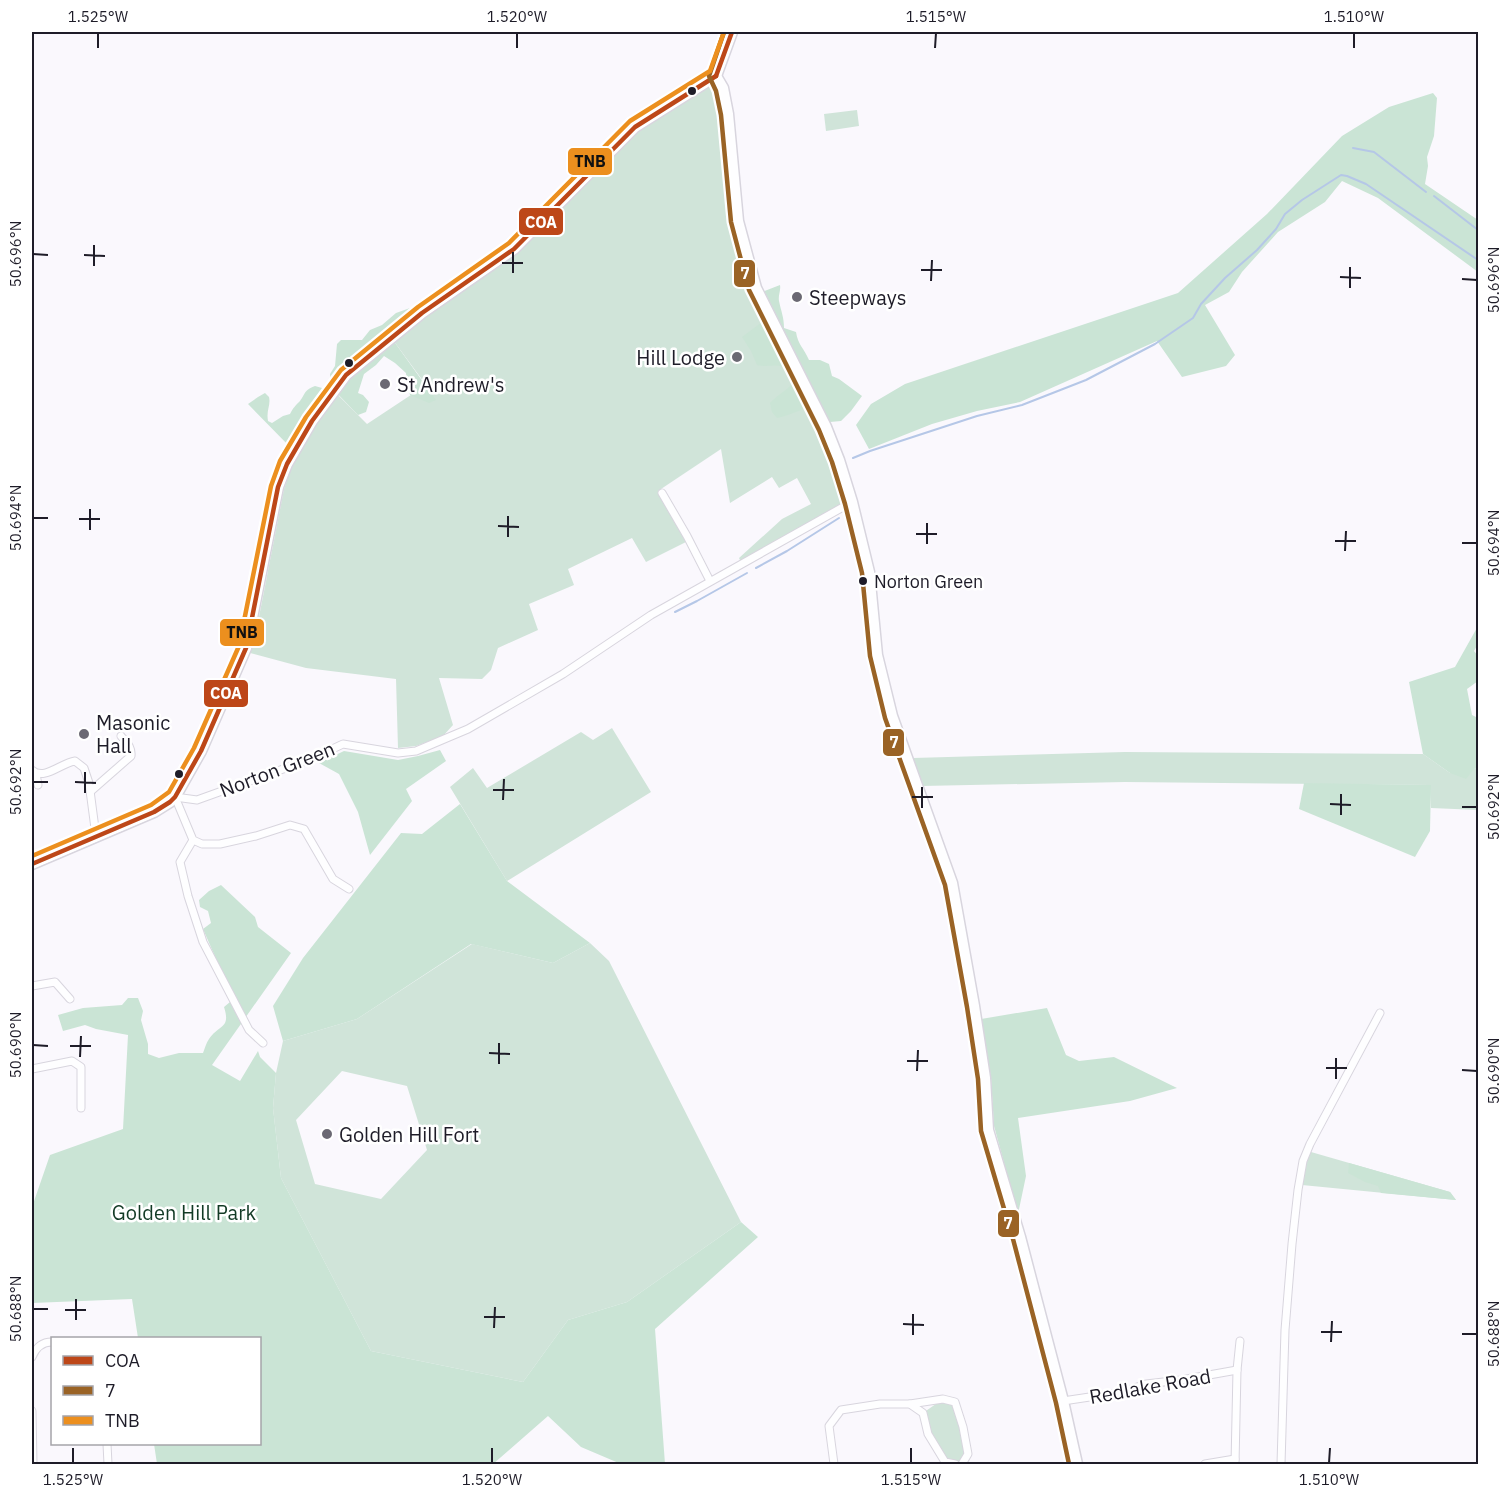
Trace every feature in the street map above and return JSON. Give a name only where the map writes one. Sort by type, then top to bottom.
[{"type":"street","points":[[32,864],[154,812],[175,796],[201,751],[246,648],[278,487],[284,471],[312,421],[346,375],[422,313],[514,249],[635,127],[716,76],[732,32]]},
{"type":"street","points":[[716,76],[723,88],[728,114],[738,221],[756,288],[826,427],[839,460],[869,572],[877,655],[892,716],[952,883],[983,1068],[988,1130],[1020,1237],[1077,1464]]},
{"type":"street","points":[[662,493],[710,581]]},
{"type":"street","name":"Norton Green","points":[[175,796],[197,800],[311,759],[342,744],[398,753],[416,751],[450,737],[563,674],[651,615],[852,502]]},
{"type":"street","points":[[91,791],[131,756],[130,746],[121,736]]},
{"type":"street","points":[[34,772],[43,775],[67,762],[75,761],[84,768],[91,791],[96,836]]},
{"type":"street","points":[[34,772],[38,785]]},
{"type":"street","points":[[175,796],[193,840],[202,844],[220,844],[290,825],[304,829],[333,879],[349,889]]},
{"type":"street","points":[[193,840],[180,862],[203,942],[249,1030],[263,1043]]},
{"type":"street","points":[[55,982],[58,974]]},
{"type":"street","points":[[32,986],[55,982]]},
{"type":"street","points":[[55,982],[70,999]]},
{"type":"street","points":[[1281,1464],[1285,1330],[1303,1161],[1380,1013]]},
{"type":"street","points":[[32,1069],[72,1061],[81,1067],[81,1108]]},
{"type":"street","points":[[1205,1464],[1235,1462],[1237,1370],[1240,1341]]},
{"type":"street","points":[[32,1357],[35,1349],[49,1342]]},
{"type":"street","name":"Redlake Road","points":[[1063,1401],[1123,1392],[1146,1384],[1237,1370]]},
{"type":"street","points":[[834,1464],[829,1426],[841,1410],[943,1399],[955,1402],[963,1427],[968,1454],[962,1464]]},
{"type":"street","points":[[909,1404],[923,1413],[928,1434],[945,1462],[955,1464]]},
{"type":"street","points":[[32,1411],[33,1464]]},
{"type":"street","points":[[107,1445],[108,1464]]},
{"type":"green space","points":[[709,87],[719,91],[724,114],[734,223],[821,428],[847,504],[742,564],[739,558],[782,519],[811,504],[797,478],[779,488],[772,477],[730,503],[721,449],[658,491],[688,541],[646,562],[632,538],[568,569],[574,585],[529,604],[538,630],[498,648],[491,670],[482,679],[439,678],[453,725],[443,736],[416,746],[398,748],[396,679],[306,668],[250,653],[284,489],[292,466],[320,417],[337,394],[367,424],[426,385],[393,340],[513,254],[639,129]]},
{"type":"green space","points":[[1433,93],[1437,98],[1434,136],[1427,157],[1425,184],[1478,220],[1478,272],[1378,198],[1342,181],[1325,202],[1278,232],[1242,272],[1229,292],[1205,305],[1235,355],[1226,366],[1182,377],[1157,341],[1020,402],[932,424],[869,449],[856,425],[871,404],[905,384],[1178,293],[1267,214],[1342,136],[1389,107]]},
{"type":"green space","points":[[857,110],[859,126],[826,131],[824,114]]},
{"type":"green space","points":[[780,285],[779,299],[784,328],[796,332],[809,360],[820,360],[829,364],[832,376],[862,396],[841,421],[830,422],[820,404],[777,418],[772,412],[770,403],[793,383],[788,370],[777,365],[757,365],[742,337],[766,319],[754,295]]},
{"type":"green space","points":[[410,308],[420,310],[393,340],[436,400],[429,403],[410,395],[406,373],[384,356],[364,374],[358,393],[369,402],[366,412],[358,415],[331,387],[330,374],[335,366],[337,344],[341,340],[362,340],[370,330],[382,325],[396,313]]},
{"type":"green space","points":[[315,386],[329,393],[292,449],[248,404],[265,393],[269,397],[268,421],[272,423],[290,414],[307,390]]},
{"type":"green space","points":[[1478,626],[1478,644],[1474,651],[1478,656],[1478,681],[1467,689],[1472,715],[1478,718],[1478,768],[1474,769],[1466,779],[1450,773],[1423,754],[1409,682],[1455,667]]},
{"type":"green space","points":[[612,728],[651,792],[507,881],[450,787],[473,768],[487,788],[581,732],[593,740]]},
{"type":"green space","points":[[440,750],[446,761],[406,789],[412,801],[370,855],[358,812],[339,774],[319,763],[344,751],[398,760]]},
{"type":"green space","points":[[1125,752],[1423,754],[1450,773],[1478,768],[1478,810],[1431,808],[1430,785],[1125,782],[922,786],[913,758]]},
{"type":"green space","points":[[1304,783],[1431,785],[1430,831],[1415,857],[1299,809]]},
{"type":"green space","points":[[460,804],[507,881],[590,943],[553,963],[471,944],[357,1019],[283,1041],[273,1006],[303,958],[401,833],[422,834]]},
{"type":"green space","name":"Golden Hill Park","points":[[221,885],[255,917],[258,927],[291,953],[212,1065],[240,1081],[258,1051],[260,1057],[276,1073],[273,1108],[281,1178],[371,1351],[523,1382],[568,1320],[627,1302],[741,1222],[758,1237],[655,1329],[665,1464],[621,1464],[581,1447],[548,1416],[493,1464],[157,1464],[154,1445],[261,1445],[261,1337],[138,1337],[132,1299],[32,1303],[32,1207],[50,1155],[123,1129],[128,1035],[85,1025],[63,1031],[58,1015],[83,1008],[122,1005],[128,998],[138,998],[143,1011],[141,1020],[148,1044],[148,1054],[159,1058],[179,1053],[203,1053],[209,1039],[225,1023],[224,1007],[236,997],[203,929],[211,923],[208,911],[200,907],[199,900],[209,891]]},
{"type":"green space","points":[[590,943],[609,961],[741,1222],[627,1302],[568,1320],[523,1382],[371,1351],[281,1178],[273,1108],[276,1073],[283,1041],[357,1019],[472,944],[553,963]],"holes":[[[342,1071],[407,1086],[427,1150],[381,1199],[315,1184],[296,1120]]]},
{"type":"green space","points":[[1047,1008],[1066,1055],[1079,1061],[1114,1057],[1177,1088],[1130,1101],[1018,1118],[1026,1176],[1018,1214],[994,1126],[991,1078],[981,1019]]},
{"type":"green space","points":[[1311,1152],[1450,1192],[1456,1200],[1302,1185],[1306,1163]]},
{"type":"green space","points":[[1349,1163],[1450,1192],[1456,1200],[1381,1193],[1378,1186],[1348,1173]]},
{"type":"green space","points":[[943,1399],[955,1402],[968,1454],[962,1464],[945,1462],[928,1434],[923,1413]]},
{"type":"waterway","points":[[1353,148],[1374,152],[1426,192]]},
{"type":"waterway","points":[[853,458],[977,416],[1022,405],[1086,380],[1155,344],[1193,318],[1201,304],[1225,278],[1257,250],[1276,229],[1285,214],[1341,175],[1366,184],[1478,260]]},
{"type":"waterway","points":[[1434,196],[1478,230]]},
{"type":"waterway","points":[[756,568],[839,518]]},
{"type":"waterway","points":[[675,612],[747,573]]},
{"type":"transit line","name":"7","points":[[724,32],[709,76],[716,91],[721,115],[731,222],[749,290],[819,430],[845,504],[862,573],[870,656],[885,718],[945,885],[978,1079],[981,1131],[1013,1239],[1056,1403],[1069,1464]]},
{"type":"transit line","name":"TNB","points":[[32,856],[151,805],[169,792],[194,748],[239,646],[271,486],[280,461],[306,417],[341,370],[418,307],[509,243],[630,121],[710,71],[724,32]]},
{"type":"transit line","name":"COA","points":[[716,76],[732,32]]},
{"type":"transit line","name":"COA","points":[[32,864],[154,812],[175,797],[201,751],[246,648],[278,487],[287,464],[312,421],[346,375],[422,313],[514,249],[635,127],[716,76]]},
{"type":"place","name":"Steepways","points":[[797,297]]},
{"type":"place","name":"Hill Lodge","points":[[737,357]]},
{"type":"place","name":"St Andrew's","points":[[385,384]]},
{"type":"place","name":"Norton Green","points":[[863,581]]},
{"type":"place","name":"Masonic Hall","points":[[84,734]]},
{"type":"place","name":"Golden Hill Fort","points":[[327,1134]]}]
